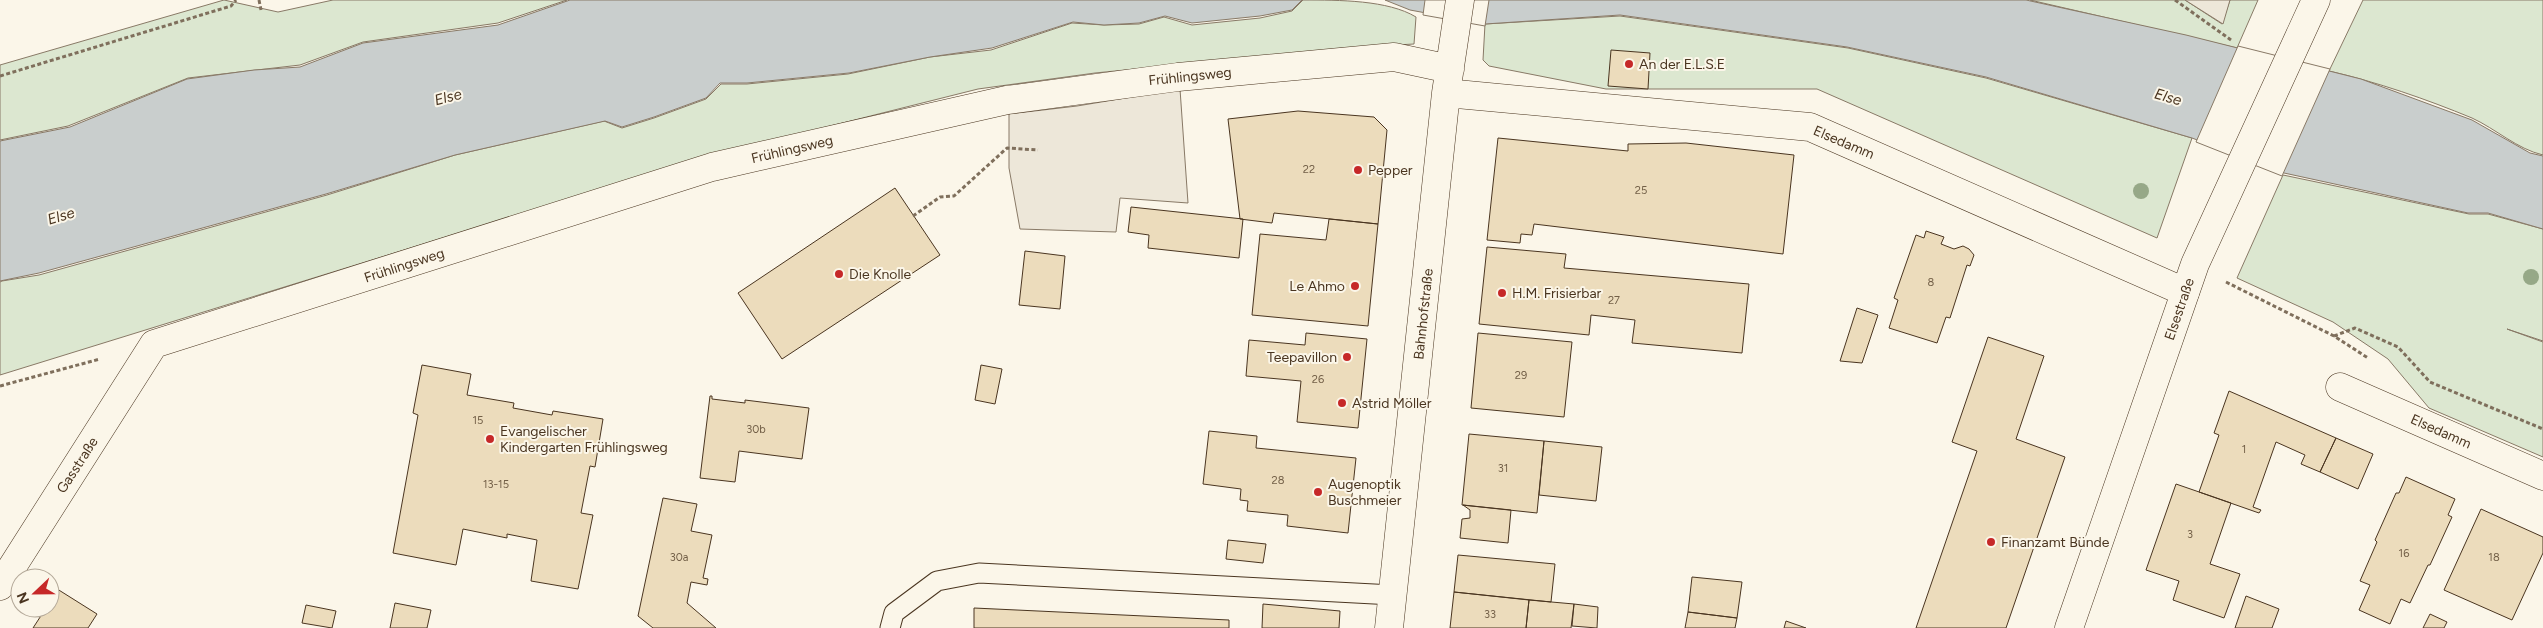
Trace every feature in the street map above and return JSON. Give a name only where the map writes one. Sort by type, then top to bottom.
[{"type":"street","name":"Bahnhofstraße","points":[[1389,628],[1448,81],[1460,0]]},
{"type":"street","name":"Elsestraße","points":[[2069,628],[2195,264],[2313,6]]},
{"type":"street","name":"Frühlingsweg","points":[[154,344],[712,167],[1007,100],[1178,77],[1394,56],[1448,81]]},
{"type":"street","name":"Elsedamm","points":[[1448,81],[1810,127],[2185,292]]},
{"type":"street","name":"Gasstraße","points":[[0,586],[154,344]]},
{"type":"street","name":"Elsedamm","points":[[2340,387],[2543,476]]},
{"type":"lane","points":[[890,628],[894,613],[937,581],[979,573],[1393,595]]},
{"type":"path","points":[[0,76],[231,6],[236,0]]},
{"type":"path","points":[[258,0],[261,10]]},
{"type":"path","points":[[2176,0],[2231,40]]},
{"type":"path","points":[[913,216],[940,197],[954,196],[1007,148],[1038,150]]},
{"type":"path","points":[[2195,264],[2235,287],[2334,336],[2355,328],[2398,347],[2430,382],[2543,429]]},
{"type":"path","points":[[0,386],[154,344]]},
{"type":"green space","points":[[224,0],[278,12],[333,0],[567,0],[498,23],[363,42],[300,65],[188,78],[68,126],[0,140],[0,65]]},
{"type":"green space","points":[[1303,0],[1362,2],[1405,11],[1416,17],[1414,44],[1344,48],[1095,73],[978,89],[695,160],[0,375],[0,282],[2,281],[39,275],[327,195],[455,155],[604,121],[622,128],[706,99],[721,84],[747,84],[848,74],[930,57],[991,50],[1072,23],[1104,25],[1139,24],[1164,17],[1192,25],[1260,18],[1292,11]]},
{"type":"green space","points":[[2030,0],[2185,0],[2222,24],[2230,0],[2258,0],[2237,48]]},
{"type":"green space","points":[[2363,0],[2543,0],[2543,155],[2515,144],[2472,118],[2455,111],[2383,86],[2329,71]]},
{"type":"green space","points":[[1620,16],[1848,48],[1986,78],[2192,138],[2157,238],[1817,89],[1606,89],[1489,66],[1483,60],[1485,24]]},
{"type":"green space","points":[[2283,175],[2469,214],[2488,214],[2543,229],[2543,341],[2507,329],[2543,342],[2543,457],[2429,408],[2388,359],[2333,322],[2237,278]]},
{"type":"shaded area","points":[[2185,0],[2230,0],[2223,24]]},
{"type":"shaded area","points":[[1180,89],[1188,203],[1120,198],[1116,232],[1020,229],[1009,168],[1009,114],[1077,106]]},
{"type":"water","name":"Else","points":[[570,0],[1302,0],[1292,10],[1260,16],[1192,23],[1165,16],[1139,23],[1104,25],[1073,22],[992,48],[930,57],[849,73],[747,83],[720,83],[706,98],[622,127],[605,121],[455,155],[326,194],[39,273],[0,281],[0,141],[70,127],[187,79],[254,70],[300,67],[363,43],[498,25]]},
{"type":"water","name":"Else","points":[[1385,0],[2026,0],[2186,35],[2361,79],[2472,120],[2530,153],[2543,156],[2543,229],[2488,213],[2468,213],[2284,173],[2192,138],[1986,77],[1847,47],[1620,15],[1485,24],[1410,10]]},
{"type":"pier","points":[[1425,0],[1489,0],[1485,26],[1423,15]]},
{"type":"pier","points":[[2238,46],[2330,69],[2282,176],[2196,142]]},
{"type":"building","name":"An der E.L.S.E","points":[[1611,50],[1650,53],[1648,89],[1608,86]]},
{"type":"building","points":[[1298,111],[1374,117],[1387,130],[1378,224],[1274,213],[1272,223],[1240,219],[1228,119]]},
{"type":"building","points":[[1498,138],[1628,151],[1628,144],[1686,143],[1794,155],[1783,254],[1534,224],[1532,235],[1521,234],[1520,243],[1487,240]]},
{"type":"building","name":"Die Knolle","points":[[895,188],[940,255],[782,359],[738,293]]},
{"type":"building","points":[[1131,207],[1243,219],[1239,258],[1148,248],[1149,235],[1128,232]]},
{"type":"building","points":[[1329,219],[1378,224],[1368,326],[1252,315],[1260,234],[1326,240]]},
{"type":"building","points":[[1926,231],[1944,237],[1941,244],[1954,249],[1963,246],[1974,255],[1970,266],[1967,265],[1950,318],[1946,317],[1937,343],[1889,328],[1898,300],[1894,298],[1916,235],[1924,238]]},
{"type":"building","points":[[1487,247],[1566,254],[1564,268],[1749,284],[1742,353],[1632,343],[1635,320],[1591,315],[1589,335],[1479,324]]},
{"type":"building","points":[[1025,251],[1065,256],[1060,309],[1019,305]]},
{"type":"building","points":[[1857,308],[1878,315],[1862,363],[1840,361]]},
{"type":"building","points":[[1306,333],[1367,339],[1358,428],[1297,422],[1301,381],[1246,376],[1249,340],[1305,345]]},
{"type":"building","points":[[1478,333],[1572,342],[1564,417],[1471,408]]},
{"type":"building","name":"Finanzamt Bünde","points":[[1988,337],[2044,356],[2016,439],[2065,457],[2006,628],[1916,628],[1977,451],[1952,442]]},
{"type":"building","points":[[422,365],[471,374],[467,395],[514,403],[513,408],[552,415],[553,411],[603,419],[595,467],[590,466],[581,513],[593,515],[578,589],[531,581],[537,540],[507,534],[507,538],[463,529],[456,565],[393,553],[418,415],[413,413]]},
{"type":"building","points":[[981,365],[1002,369],[995,404],[975,400]]},
{"type":"building","points":[[2229,391],[2336,438],[2320,472],[2301,464],[2305,455],[2276,442],[2253,507],[2261,510],[2259,513],[2199,492],[2219,435],[2214,433]]},
{"type":"building","points":[[710,396],[712,396],[712,399],[745,403],[745,400],[809,408],[802,459],[739,451],[735,482],[700,478]]},
{"type":"building","points":[[1209,431],[1257,436],[1256,448],[1356,458],[1348,533],[1287,526],[1288,515],[1247,511],[1248,501],[1240,500],[1241,489],[1203,484]]},
{"type":"building","points":[[1469,434],[1544,441],[1537,513],[1462,505]]},
{"type":"building","points":[[2336,438],[2373,454],[2358,489],[2320,472]]},
{"type":"building","points":[[1544,441],[1602,447],[1596,501],[1539,495]]},
{"type":"building","points":[[2406,477],[2455,499],[2448,515],[2452,517],[2430,565],[2428,565],[2410,603],[2401,599],[2390,624],[2359,610],[2370,585],[2360,581],[2377,542],[2375,540],[2396,493],[2399,493]]},
{"type":"building","points":[[2176,484],[2231,503],[2210,564],[2240,574],[2224,618],[2173,600],[2179,581],[2146,570]]},
{"type":"building","points":[[663,498],[697,504],[691,531],[712,535],[703,578],[708,579],[707,585],[691,582],[687,603],[716,628],[653,628],[638,616]]},
{"type":"building","points":[[1463,505],[1511,510],[1508,543],[1460,538],[1462,519],[1470,518],[1470,510]]},
{"type":"building","points":[[2481,509],[2543,537],[2543,553],[2512,620],[2444,590]]},
{"type":"building","points":[[1228,540],[1266,544],[1263,563],[1226,559]]},
{"type":"building","points":[[1458,555],[1555,564],[1551,602],[1454,592]]},
{"type":"building","points":[[1692,577],[1742,582],[1737,618],[1688,612]]},
{"type":"building","points":[[60,591],[97,614],[88,628],[33,628],[40,618],[60,618]]},
{"type":"building","points":[[1454,592],[1529,600],[1526,628],[1450,628]]},
{"type":"building","points":[[2246,596],[2279,609],[2272,628],[2235,628]]},
{"type":"building","points":[[1529,600],[1574,604],[1571,628],[1526,628]]},
{"type":"building","points":[[395,603],[431,610],[427,628],[390,628]]},
{"type":"building","points":[[1263,604],[1340,611],[1339,628],[1262,628]]},
{"type":"building","points":[[1574,604],[1598,607],[1597,628],[1572,626]]},
{"type":"building","points":[[306,605],[336,611],[332,628],[302,623]]},
{"type":"building","points":[[974,608],[1229,620],[1229,628],[974,628]]},
{"type":"building","points":[[1688,612],[1737,618],[1735,628],[1685,628]]},
{"type":"building","points":[[2430,614],[2447,622],[2444,628],[2423,628]]},
{"type":"building","points":[[1786,621],[1806,628],[1784,628]]},
{"type":"place","name":"An der E.L.S.E","points":[[1629,64]]},
{"type":"place","name":"Pepper","points":[[1358,170]]},
{"type":"place","name":"Die Knolle","points":[[839,274]]},
{"type":"place","name":"Le Ahmo","points":[[1355,286]]},
{"type":"place","name":"H.M. Frisierbar","points":[[1502,293]]},
{"type":"place","name":"Teepavillon","points":[[1347,357]]},
{"type":"place","name":"Astrid Möller","points":[[1342,403]]},
{"type":"place","name":"Evangelischer Kindergarten Frühlingsweg","points":[[490,439]]},
{"type":"place","name":"Augenoptik Buschmeier","points":[[1318,492]]},
{"type":"place","name":"Finanzamt Bünde","points":[[1991,542]]}]
